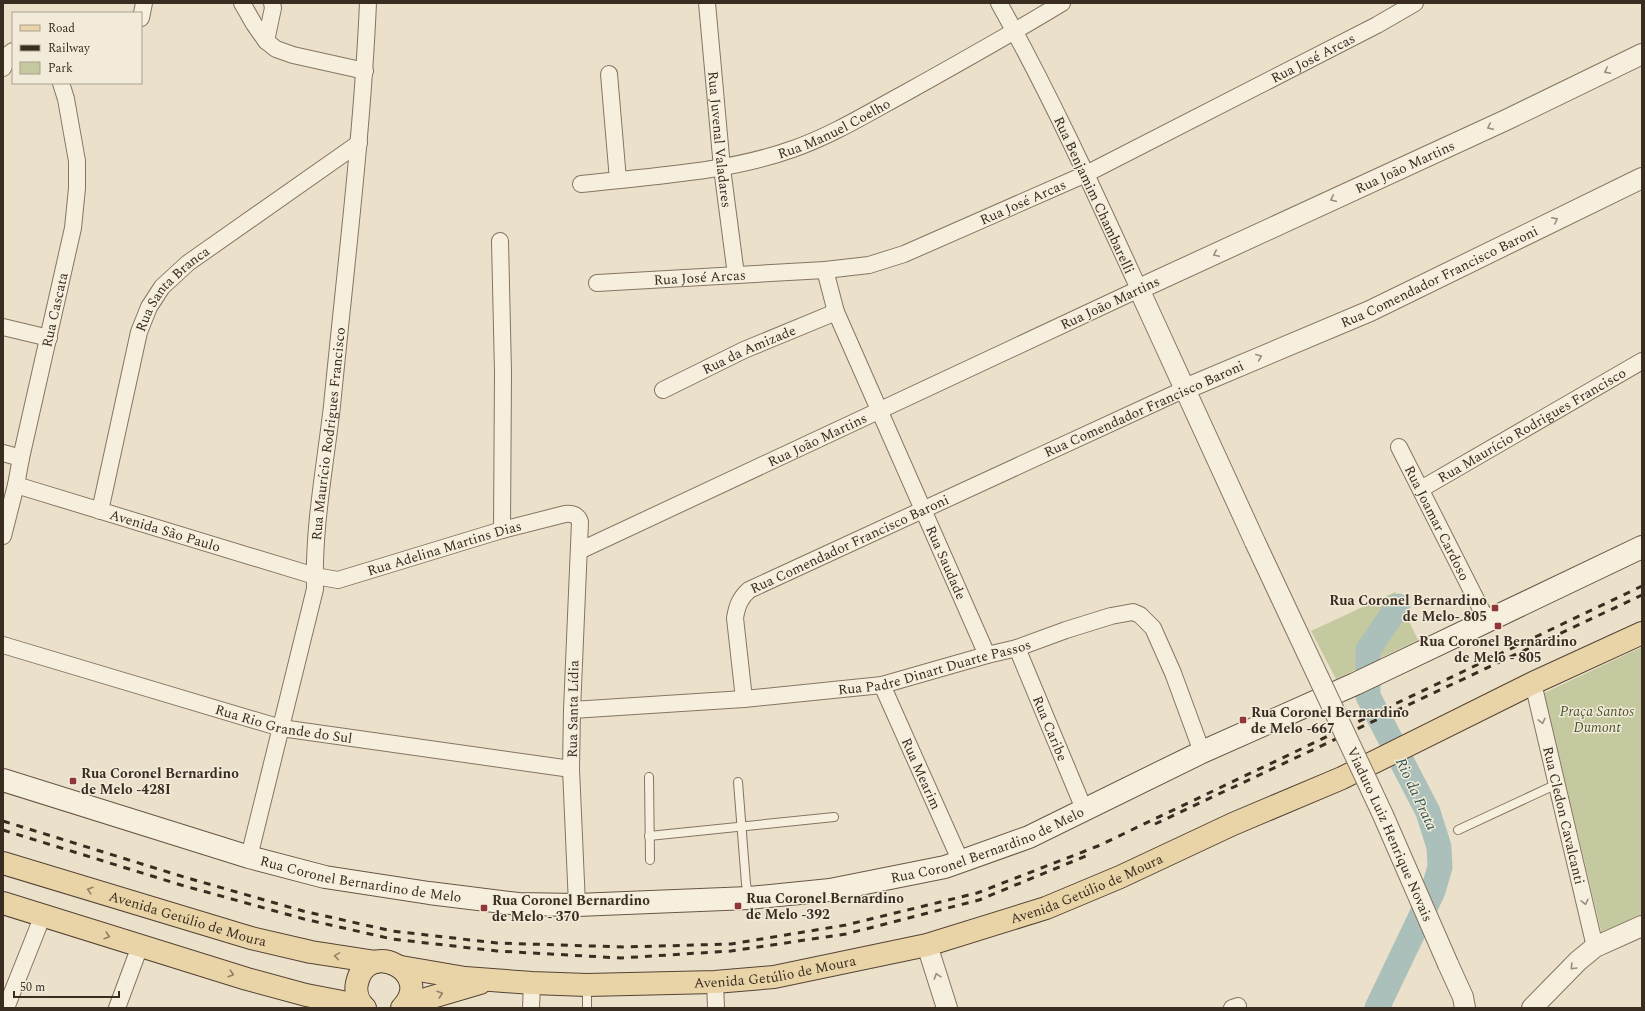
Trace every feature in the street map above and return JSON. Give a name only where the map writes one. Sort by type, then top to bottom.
[{"type":"main road","name":"Rua Coronel Bernardino de Melo","points":[[3,780],[249,857],[325,877],[429,893],[518,904],[577,905],[749,898],[830,890],[937,869],[961,862],[1029,836],[1202,752],[1388,669],[1642,547]]},
{"type":"main road","name":"Avenida Getúlio de Moura","points":[[3,863],[251,938],[311,952],[376,962],[389,962],[401,967],[488,980],[587,985],[715,982],[774,977],[927,945],[1046,908],[1120,877],[1232,824],[1342,778],[1533,684],[1642,633]]},
{"type":"main road","points":[[3,903],[277,988],[364,1007]]},
{"type":"main road","points":[[364,1007],[357,994],[358,981],[364,969],[376,962]]},
{"type":"main road","points":[[401,967],[408,976],[411,988],[408,1000],[403,1008]]},
{"type":"main road","name":"Avenida Getúlio de Moura","points":[[403,1008],[429,998],[488,980]]},
{"type":"street","points":[[142,13],[144,3]]},
{"type":"street","points":[[242,3],[266,41],[276,49],[293,55],[365,71]]},
{"type":"street","points":[[266,41],[274,8],[272,3]]},
{"type":"street","name":"Rua Maurício Rodrigues Francisco","points":[[249,857],[315,589],[315,550],[329,435],[359,143],[365,71],[368,3]]},
{"type":"street","name":"Rua Juvenal Valadares","points":[[706,3],[722,168],[736,275]]},
{"type":"street","name":"Rua Benjamim Chambarelli","points":[[999,3],[1086,174],[1255,542]]},
{"type":"street","name":"Rua Manuel Coelho","points":[[581,184],[722,168],[793,149],[837,129],[1015,32],[1062,3]]},
{"type":"street","name":"Rua José Arcas","points":[[597,283],[825,270],[869,265],[904,254],[1086,174],[1377,25],[1415,3]]},
{"type":"street","points":[[3,68],[9,54],[12,52]]},
{"type":"street","name":"Rua João Martins","points":[[578,550],[1492,126],[1642,54]]},
{"type":"street","points":[[609,74],[618,180]]},
{"type":"street","name":"Rua Cascata","points":[[3,536],[16,485],[73,228],[77,188],[77,162],[62,84]]},
{"type":"street","name":"Rua Santa Branca","points":[[100,511],[139,332],[149,307],[162,287],[188,263],[359,143]]},
{"type":"street","name":"Rua Comendador Francisco Baroni","points":[[744,700],[735,618],[737,606],[742,595],[749,590],[1185,389],[1370,310],[1642,178]]},
{"type":"street","points":[[500,241],[503,372],[502,530]]},
{"type":"street","name":"Rua Saudade","points":[[825,270],[836,312],[878,411],[924,510],[987,655]]},
{"type":"street","name":"Rua da Amizade","points":[[663,390],[744,350],[836,312]]},
{"type":"street","points":[[3,327],[48,338]]},
{"type":"street","name":"Rua Maurício Rodrigues Francisco","points":[[1421,490],[1642,361]]},
{"type":"street","name":"Rua Joamar Cardoso","points":[[1399,447],[1488,621]]},
{"type":"street","points":[[3,453],[21,458]]},
{"type":"street","name":"Avenida São Paulo","points":[[16,485],[315,576]]},
{"type":"street","name":"Rua Adelina Martins Dias","points":[[315,576],[338,580],[347,578],[502,530],[565,514],[575,515]]},
{"type":"street","name":"Rua Santa Lídia","points":[[575,515],[580,522],[571,769],[577,905]]},
{"type":"street","name":"Viaduto Luiz Henrique Novais","points":[[1255,542],[1383,815],[1448,964],[1469,1004]]},
{"type":"street","name":"Rua Padre Dinart Duarte Passos","points":[[572,710],[744,700],[882,685],[1017,648],[1066,630],[1111,616],[1132,612],[1140,615],[1153,628],[1173,672],[1202,752]]},
{"type":"street","name":"Rua Rio Grande do Sul","points":[[3,645],[281,728],[571,769]]},
{"type":"street","name":"Rua Caribe","points":[[1017,648],[1084,809]]},
{"type":"street","name":"Rua Cledon Cavalcanti","points":[[1533,684],[1596,947]]},
{"type":"street","name":"Rua Mearim","points":[[882,685],[961,862]]},
{"type":"street","points":[[6,1008],[43,915]]},
{"type":"street","points":[[1535,1007],[1578,961],[1596,947],[1642,926]]},
{"type":"street","points":[[927,945],[948,1008]]},
{"type":"street","points":[[117,1008],[140,946]]},
{"type":"street","points":[[715,982],[716,1008]]},
{"type":"street","points":[[531,1008],[532,983]]},
{"type":"lane","points":[[649,777],[650,860]]},
{"type":"lane","points":[[738,782],[746,884],[749,898]]},
{"type":"lane","points":[[1458,830],[1557,784]]},
{"type":"lane","points":[[649,836],[834,817]]},
{"type":"lane","points":[[587,985],[587,1008]]},
{"type":"green space","points":[[1395,592],[1418,640],[1336,679],[1311,631]]},
{"type":"green space","name":"Praça Santos Dumont","points":[[1642,647],[1642,922],[1603,939],[1544,693]]},
{"type":"waterway","name":"Rio da Prata","points":[[1377,1008],[1433,891],[1440,867],[1439,847],[1428,812],[1368,696],[1368,650],[1398,606]]},
{"type":"railway","points":[[3,821],[184,877],[303,911],[392,931],[497,943],[624,947],[731,944],[846,925],[977,893],[1098,846],[1642,586]]},
{"type":"railway","points":[[1155,824],[1642,595]]},
{"type":"railway","points":[[3,830],[181,885],[304,919],[392,939],[497,951],[621,958],[731,951],[846,934],[979,900],[1086,856]]},
{"type":"place","name":"Rua Coronel Bernardino de Melo- 805","points":[[1495,608]]},
{"type":"place","name":"Rua Coronel Bernardino de Melo - 805","points":[[1498,626]]},
{"type":"place","name":"Rua Coronel Bernardino de Melo -667","points":[[1243,720]]},
{"type":"place","name":"Rua Coronel Bernardino de Melo -428I","points":[[73,781]]},
{"type":"place","name":"Rua Coronel Bernardino de Melo -392","points":[[738,906]]},
{"type":"place","name":"Rua Coronel Bernardino de Melo - 370","points":[[484,908]]}]
